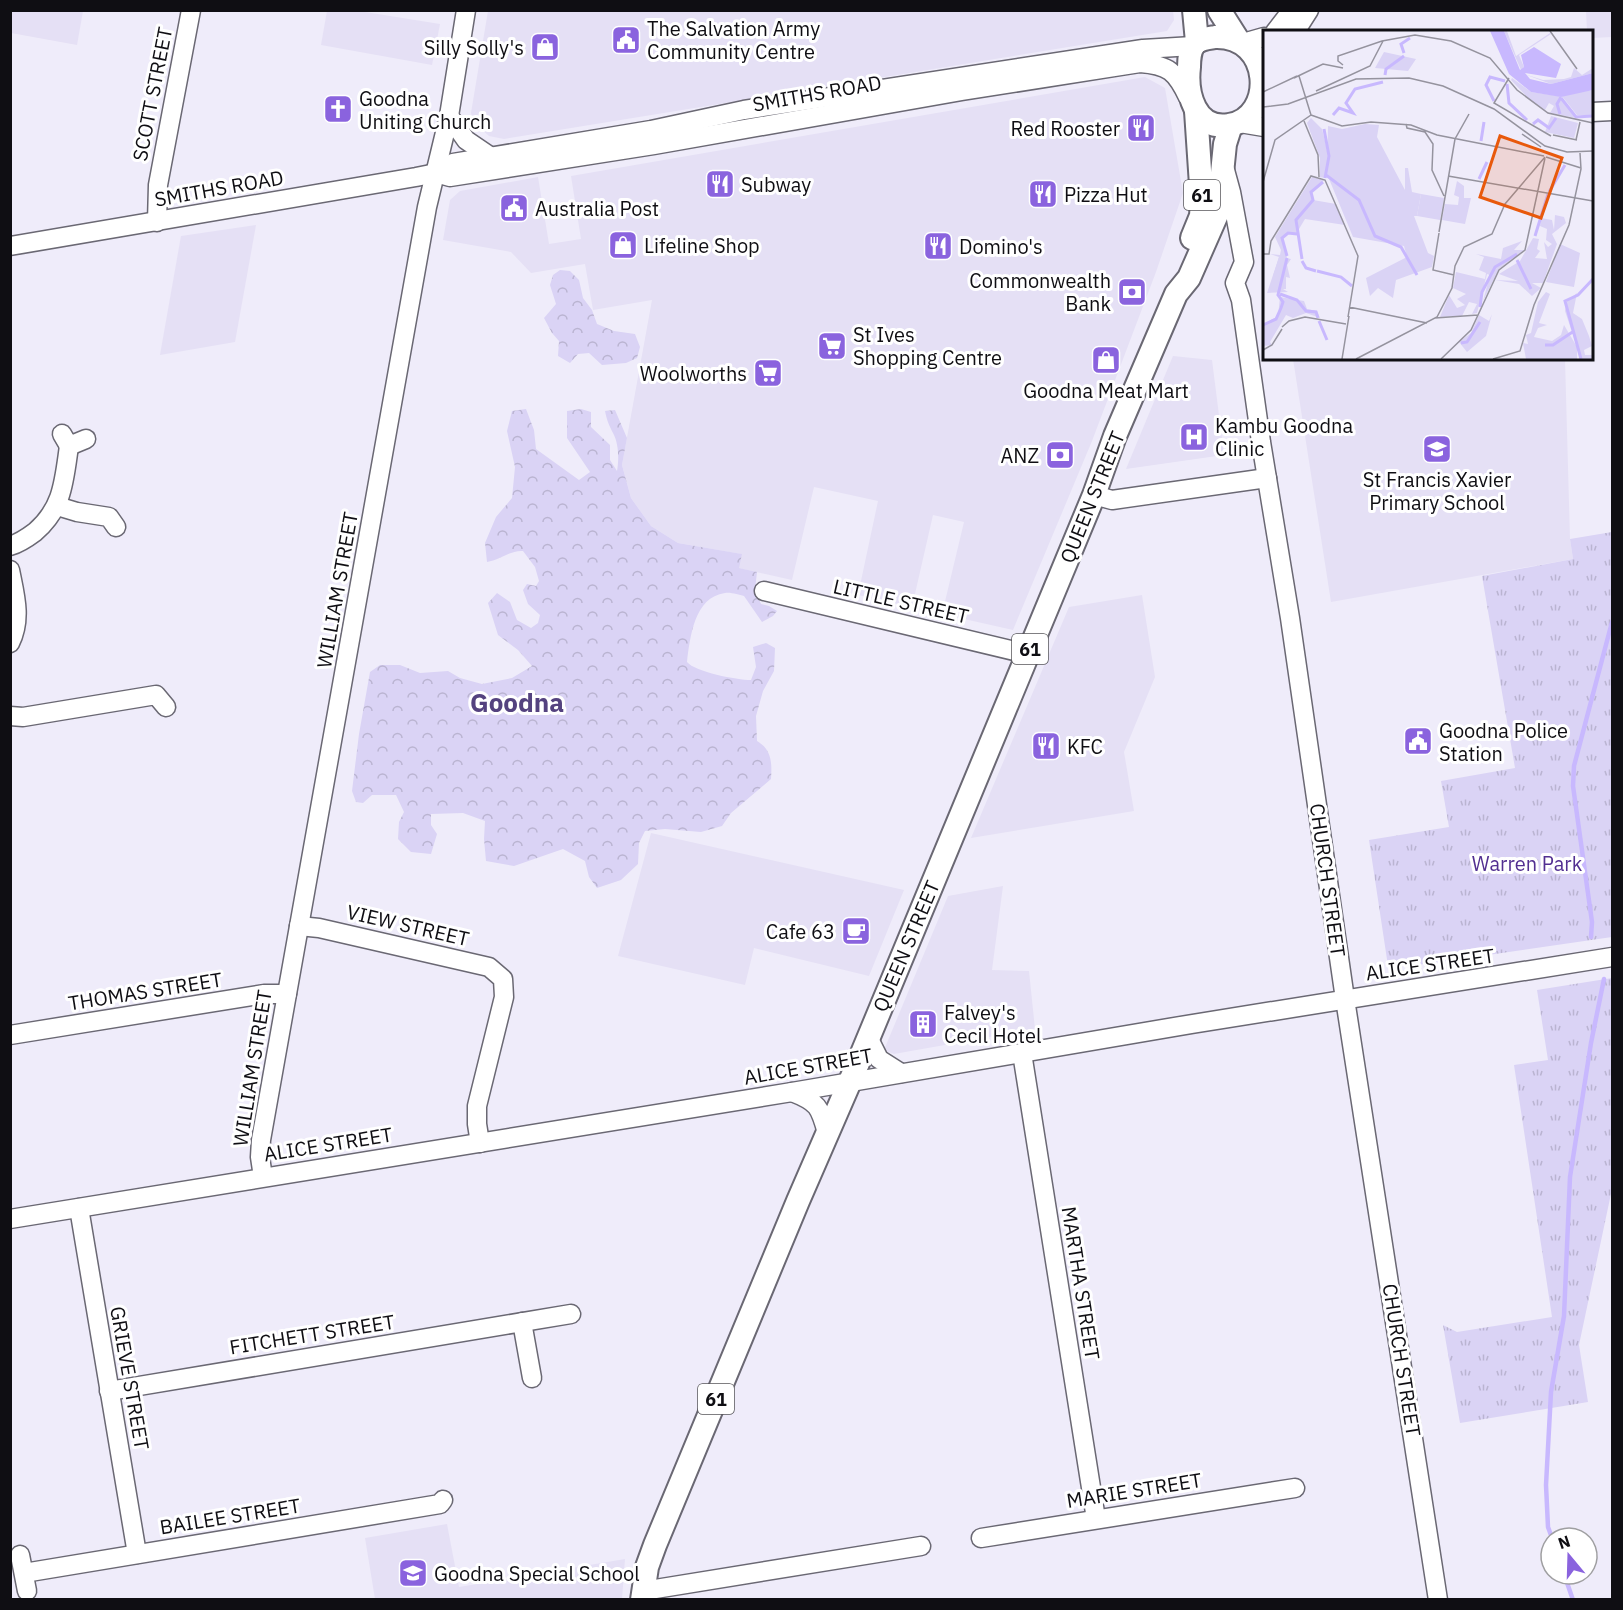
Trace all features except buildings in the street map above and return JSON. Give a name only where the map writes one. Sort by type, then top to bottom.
[{"type":"main road","points":[[1194,10],[1195,44],[1215,37],[1249,40]]},
{"type":"main road","points":[[1219,10],[1249,40]]},
{"type":"main road","name":"61","points":[[1236,124],[1248,118],[1254,111],[1262,86],[1256,58],[1249,40]]},
{"type":"main road","name":"61","points":[[1193,106],[1188,71],[1195,44]]},
{"type":"main road","points":[[1193,106],[1208,123],[1221,126],[1236,124]]},
{"type":"main road","name":"QUEEN STREET","points":[[1176,294],[1177,274],[1201,216],[1202,184],[1193,106]]},
{"type":"main road","name":"QUEEN STREET","points":[[643,1595],[647,1567],[655,1545],[1094,495],[1115,436],[1176,294],[1190,278],[1218,212],[1225,144],[1236,124]]},
{"type":"street","name":"SCOTT STREET","points":[[157,222],[158,185],[190,10]]},
{"type":"street","name":"WILLIAM STREET","points":[[263,1178],[260,1157],[261,1140],[428,207],[449,117],[466,10]]},
{"type":"street","points":[[1277,30],[1292,10]]},
{"type":"street","points":[[1296,30],[1309,10]]},
{"type":"street","name":"SMITHS ROAD","points":[[10,246],[435,173],[453,164],[651,130],[744,110],[1143,49],[1195,44]]},
{"type":"street","name":"SMITHS ROAD","points":[[435,173],[450,177],[554,161],[1140,63],[1159,65],[1175,74],[1193,106]]},
{"type":"street","points":[[1593,112],[1612,111]]},
{"type":"street","points":[[449,117],[466,140],[491,157]]},
{"type":"street","points":[[1236,124],[1263,127]]},
{"type":"street","name":"CHURCH STREET","points":[[1222,163],[1231,192],[1244,262],[1235,284],[1241,300],[1345,999],[1438,1599]]},
{"type":"street","points":[[10,546],[39,528],[54,512],[72,440]]},
{"type":"street","points":[[1094,495],[1112,500],[1267,478]]},
{"type":"street","points":[[57,506],[77,512],[115,517]]},
{"type":"street","points":[[10,570],[18,622],[10,643]]},
{"type":"street","name":"LITTLE STREET","points":[[764,591],[1027,654]]},
{"type":"street","points":[[10,716],[23,717],[161,693]]},
{"type":"street","name":"VIEW STREET","points":[[299,926],[319,928],[489,967],[503,979],[504,997],[477,1106],[480,1143]]},
{"type":"street","name":"ALICE STREET","points":[[10,1219],[1612,957]]},
{"type":"street","name":"THOMAS STREET","points":[[10,1035],[264,994],[287,994]]},
{"type":"street","points":[[868,1037],[879,1059],[901,1073]]},
{"type":"street","name":"MARTHA STREET","points":[[1022,1053],[1096,1519]]},
{"type":"street","points":[[792,1092],[810,1099],[817,1105],[822,1113],[827,1133]]},
{"type":"street","name":"GRIEVE STREET","points":[[79,1208],[137,1554]]},
{"type":"street","name":"FITCHETT STREET","points":[[109,1391],[572,1314]]},
{"type":"street","points":[[522,1322],[532,1378]]},
{"type":"street","name":"MARIE STREET","points":[[981,1538],[1295,1488]]},
{"type":"street","name":"BAILEE STREET","points":[[24,1573],[440,1504],[443,1500]]},
{"type":"street","points":[[643,1595],[921,1546]]},
{"type":"shaded area","points":[[1173,10],[1174,20],[1167,31],[504,139],[489,136],[474,123],[471,113],[488,11]]},
{"type":"shaded area","points":[[10,11],[83,11],[77,45],[11,33]]},
{"type":"shaded area","points":[[327,11],[359,11],[440,24],[432,65],[321,45]]},
{"type":"shaded area","points":[[1586,11],[1612,11],[1612,37],[1593,38],[1593,30],[1587,30]]},
{"type":"shaded area","name":"St Ives Shopping Centre","points":[[1145,77],[1165,88],[1183,193],[1156,272],[1092,441],[1013,630],[942,614],[964,522],[933,515],[912,607],[858,595],[878,501],[814,487],[792,580],[738,568],[741,554],[678,543],[651,526],[631,498],[622,465],[652,300],[593,310],[585,264],[531,273],[511,252],[443,240],[450,200],[460,191],[538,177],[549,244],[581,239],[571,176]]},
{"type":"shaded area","points":[[256,225],[235,342],[160,355],[181,236]]},
{"type":"shaded area","points":[[1173,356],[1212,360],[1224,455],[1126,469]]},
{"type":"shaded area","name":"St Francis Xavier Primary School","points":[[1293,360],[1565,360],[1570,539],[1573,559],[1331,602]]},
{"type":"shaded area","points":[[1142,595],[1155,677],[1124,752],[1134,811],[971,838],[1069,607]]},
{"type":"shaded area","points":[[651,833],[904,890],[869,976],[754,948],[745,985],[618,956]]},
{"type":"shaded area","points":[[1003,886],[992,970],[1029,971],[1035,1029],[894,1054],[884,1050],[948,896]]},
{"type":"shaded area","name":"Goodna Special School","points":[[447,1524],[459,1587],[625,1559],[622,1599],[375,1599],[365,1538]]},
{"type":"green space","points":[[560,270],[570,271],[579,280],[583,298],[592,310],[597,324],[614,331],[635,334],[640,347],[637,358],[626,363],[602,365],[589,353],[578,354],[570,363],[558,356],[559,341],[544,318],[556,304],[550,285],[553,275]]},
{"type":"green space","points":[[526,409],[534,430],[536,449],[579,480],[590,472],[567,438],[567,411],[581,409],[591,412],[591,427],[610,445],[610,460],[617,471],[618,457],[615,437],[605,411],[615,410],[627,438],[622,465],[631,498],[651,526],[678,543],[742,554],[739,568],[757,572],[755,590],[761,604],[777,611],[762,622],[744,596],[727,593],[715,596],[700,610],[692,631],[687,662],[707,672],[751,680],[756,667],[753,647],[766,643],[775,648],[774,671],[763,691],[756,716],[757,741],[766,748],[770,757],[771,779],[731,813],[722,826],[701,832],[665,829],[645,831],[639,843],[638,864],[621,880],[597,888],[589,877],[585,861],[563,849],[514,866],[486,861],[485,821],[463,813],[431,814],[431,825],[437,834],[431,854],[411,852],[398,839],[399,822],[404,812],[396,795],[372,795],[363,803],[356,802],[352,791],[370,672],[380,665],[400,665],[420,673],[448,671],[460,678],[482,684],[512,678],[532,666],[518,650],[498,635],[488,603],[497,593],[510,602],[517,620],[531,628],[538,623],[540,615],[528,604],[523,590],[527,584],[536,586],[539,581],[535,567],[523,551],[487,562],[485,543],[496,517],[512,498],[515,467],[507,431],[512,411]]},
{"type":"green space","name":"Warren Park","points":[[1612,532],[1612,937],[1426,964],[1388,966],[1369,840],[1449,827],[1441,781],[1515,768],[1482,576],[1573,559],[1570,539]]},
{"type":"green space","points":[[1612,978],[1612,1189],[1579,1345],[1588,1402],[1460,1423],[1443,1325],[1457,1332],[1552,1317],[1514,1065],[1548,1060],[1537,990]]},
{"type":"waterway","points":[[1591,937],[1592,922],[1573,786],[1574,766],[1612,622]]},
{"type":"waterway","points":[[1548,1526],[1546,1485],[1551,1392],[1564,1316],[1570,1177],[1591,1043],[1604,979]]},
{"type":"waterway","points":[[1568,1586],[1573,1600]]},
{"type":"place","name":"The Salvation Army Community Centre","points":[[626,40]]},
{"type":"place","name":"Silly Solly's","points":[[545,47]]},
{"type":"place","name":"Goodna Uniting Church","points":[[338,109]]},
{"type":"place","name":"Red Rooster","points":[[1141,128]]},
{"type":"place","name":"Subway","points":[[720,184]]},
{"type":"place","name":"Pizza Hut","points":[[1043,194]]},
{"type":"place","name":"Australia Post","points":[[514,208]]},
{"type":"place","name":"Lifeline Shop","points":[[623,245]]},
{"type":"place","name":"Domino's","points":[[938,246]]},
{"type":"place","name":"Commonwealth Bank","points":[[1132,292]]},
{"type":"place","name":"St Ives Shopping Centre","points":[[832,346]]},
{"type":"place","name":"Goodna Meat Mart","points":[[1106,360]]},
{"type":"place","name":"Woolworths","points":[[768,373]]},
{"type":"place","name":"Kambu Goodna Clinic","points":[[1194,437]]},
{"type":"place","name":"St Francis Xavier Primary School","points":[[1437,449]]},
{"type":"place","name":"ANZ","points":[[1060,455]]},
{"type":"place","name":"Goodna Police Station","points":[[1418,741]]},
{"type":"place","name":"KFC","points":[[1046,746]]},
{"type":"place","name":"Cafe 63","points":[[856,931]]},
{"type":"place","name":"Falvey's Cecil Hotel","points":[[923,1024]]},
{"type":"place","name":"Goodna Special School","points":[[413,1573]]},
{"type":"district","name":"Goodna","points":[[517,702]]}]
